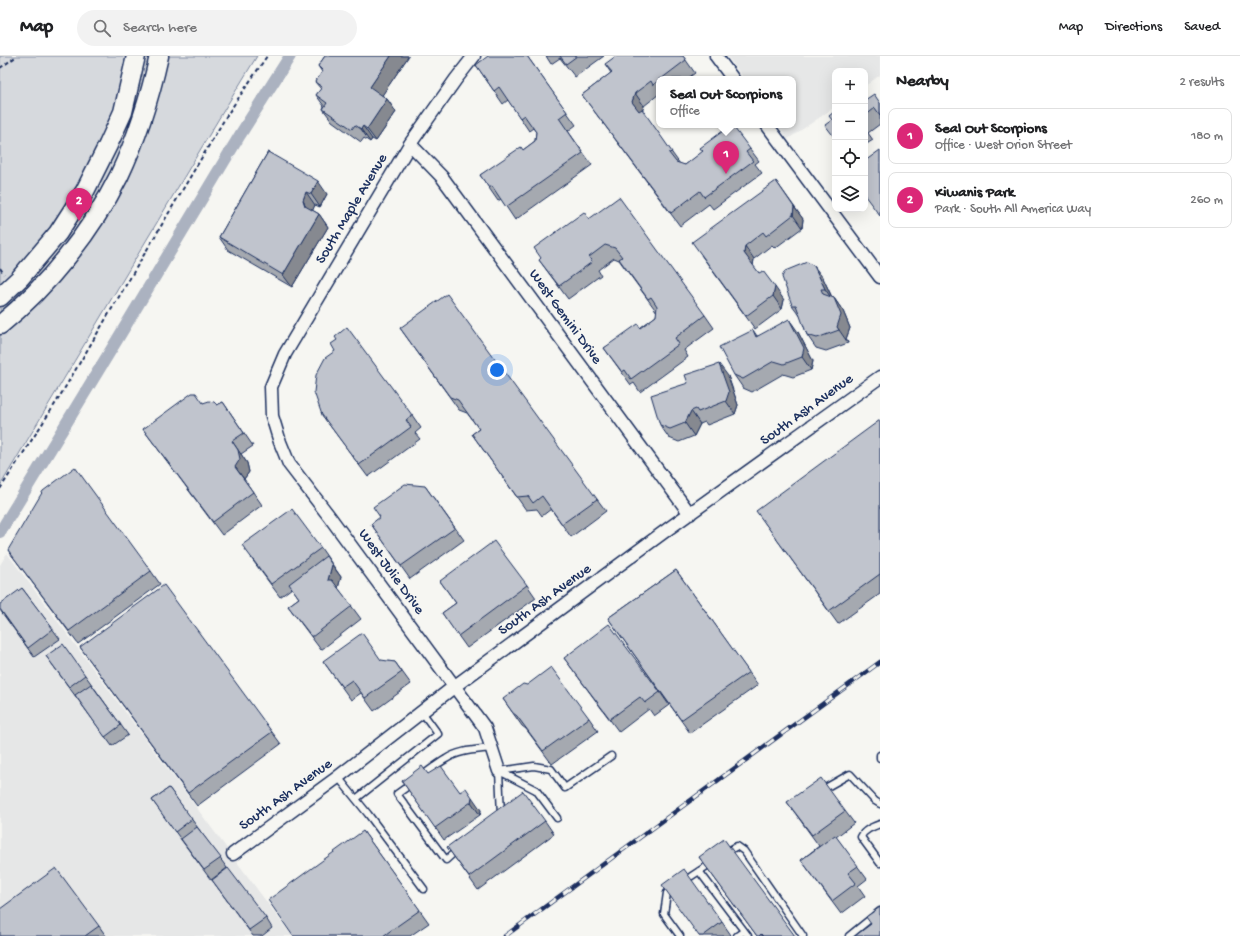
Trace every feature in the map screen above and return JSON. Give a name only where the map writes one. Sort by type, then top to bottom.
[{"type":"street","points":[[0,297],[20,278],[58,233],[85,191],[123,112],[136,56]]},
{"type":"street","points":[[0,325],[42,286],[80,240],[99,210],[118,177],[141,122],[152,89],[159,56]]},
{"type":"street","name":"South Maple Avenue","points":[[271,387],[285,354],[410,144],[474,56]]},
{"type":"street","points":[[716,56],[731,76]]},
{"type":"street","points":[[769,128],[880,277]]},
{"type":"street","name":"West Gemini Drive","points":[[410,144],[442,177],[690,514]]},
{"type":"street","name":"South Ash Avenue","points":[[233,854],[338,777],[455,686],[880,377]]},
{"type":"street","name":"West Julie Drive","points":[[271,387],[272,416],[289,464],[485,728],[499,771]]},
{"type":"lane","points":[[356,798],[438,734],[422,712]]},
{"type":"lane","points":[[464,845],[446,860],[397,794],[446,758],[466,751],[491,748]]},
{"type":"lane","points":[[499,771],[534,766],[551,769],[565,788],[611,756]]},
{"type":"lane","points":[[499,771],[536,790],[557,818]]},
{"type":"lane","points":[[495,820],[501,815],[499,771]]},
{"type":"lane","points":[[813,795],[850,774],[875,801],[880,804]]},
{"type":"lane","points":[[338,777],[356,798],[424,888]]},
{"type":"lane","points":[[880,824],[863,833],[861,837],[880,863]]},
{"type":"lane","points":[[680,936],[664,914],[667,893],[737,846],[744,851],[803,936]]},
{"type":"lane","points":[[699,871],[746,933],[737,936]]},
{"type":"lane","points":[[849,936],[880,911]]},
{"type":"path","points":[[0,68],[17,56]]},
{"type":"path","points":[[0,489],[57,401],[227,115],[267,56]]},
{"type":"shaded area","points":[[0,56],[257,56],[0,486]]},
{"type":"shaded area","points":[[727,56],[880,56],[880,75],[868,84],[868,68],[832,68],[832,109],[788,139],[780,128],[796,128],[796,76],[742,76]]},
{"type":"shaded area","points":[[7,553],[292,936],[0,936],[0,565]]},
{"type":"building","points":[[325,56],[391,56],[370,87],[387,99],[367,129],[363,126],[361,129],[355,125],[352,129],[323,109],[327,103],[316,95],[322,87],[315,82],[323,71],[318,66]]},
{"type":"building","points":[[488,56],[527,56],[567,112],[559,118],[583,153],[506,207],[492,186],[489,188],[480,175],[521,147],[523,150],[535,141],[536,132],[524,115],[520,118],[499,87],[494,91],[476,65]]},
{"type":"building","points":[[560,56],[577,56],[566,64]]},
{"type":"building","points":[[616,56],[683,56],[686,60],[665,76],[656,76],[656,82],[653,85],[651,81],[635,93],[632,102],[639,111],[642,109],[672,152],[669,153],[676,162],[685,165],[703,151],[700,148],[727,128],[734,128],[750,149],[746,152],[753,161],[704,197],[700,191],[671,213],[582,95],[612,72],[605,64]]},
{"type":"building","points":[[874,94],[880,103],[880,115],[875,108],[868,114],[868,98]]},
{"type":"building","points":[[832,120],[832,134],[825,125]]},
{"type":"building","points":[[880,150],[880,216],[868,200],[868,159]]},
{"type":"building","points":[[268,152],[318,181],[311,194],[306,192],[303,200],[305,206],[319,214],[283,275],[219,237]]},
{"type":"building","points":[[776,181],[794,207],[793,215],[766,236],[763,232],[745,246],[744,253],[759,273],[763,271],[775,287],[773,296],[746,316],[692,242]]},
{"type":"building","points":[[619,197],[705,315],[675,338],[679,344],[631,379],[625,370],[622,372],[604,348],[638,324],[640,328],[656,316],[657,306],[651,297],[648,299],[619,259],[622,257],[615,248],[605,245],[589,257],[592,262],[559,286],[539,260],[541,258],[534,248],[584,212],[589,219]]},
{"type":"building","points":[[807,262],[814,266],[825,289],[821,289],[823,294],[834,298],[841,315],[837,327],[839,330],[817,338],[807,335],[796,305],[792,305],[782,277],[785,271]]},
{"type":"building","points":[[447,294],[597,499],[562,524],[542,496],[533,503],[528,496],[517,497],[472,434],[479,429],[458,400],[450,397],[400,328]]},
{"type":"building","points":[[789,319],[804,348],[802,357],[784,364],[774,361],[743,379],[734,375],[719,347],[753,330],[756,337]]},
{"type":"building","points":[[347,327],[412,415],[406,420],[411,427],[359,465],[322,415],[314,392],[316,375],[325,358],[335,351],[331,344],[337,340],[335,337]]},
{"type":"building","points":[[719,364],[729,392],[726,401],[698,412],[696,409],[691,411],[685,423],[670,429],[660,425],[651,395],[688,383],[685,375]]},
{"type":"building","points":[[192,393],[196,393],[203,403],[209,401],[214,402],[217,405],[223,402],[244,433],[232,441],[238,450],[240,459],[235,467],[253,492],[213,522],[143,429]]},
{"type":"building","points":[[880,420],[880,574],[829,611],[756,511]]},
{"type":"building","points":[[75,467],[151,571],[69,631],[8,550],[43,491]]},
{"type":"building","points":[[405,484],[425,486],[455,528],[401,566],[371,524],[380,517],[373,507]]},
{"type":"building","points":[[292,509],[321,548],[271,584],[242,545]]},
{"type":"building","points":[[494,541],[527,585],[458,636],[442,613],[456,603],[440,581]]},
{"type":"building","points":[[326,556],[332,565],[328,580],[332,580],[352,606],[312,637],[288,606],[299,598],[289,584]]},
{"type":"building","points":[[676,570],[749,672],[681,720],[608,618]]},
{"type":"building","points":[[164,585],[272,732],[188,793],[80,647]]},
{"type":"building","points":[[22,588],[53,629],[28,648],[0,609],[0,604]]},
{"type":"building","points":[[609,624],[660,692],[645,703],[640,697],[610,719],[564,658]]},
{"type":"building","points":[[362,633],[381,660],[395,662],[402,672],[365,698],[352,680],[342,687],[323,661]]},
{"type":"building","points":[[63,644],[85,675],[69,687],[46,656]]},
{"type":"building","points":[[551,667],[589,718],[543,751],[503,699],[523,684],[527,685]]},
{"type":"building","points":[[91,684],[121,725],[105,737],[75,695]]},
{"type":"building","points":[[422,766],[428,774],[441,766],[460,792],[466,788],[472,797],[471,802],[435,828],[402,781]]},
{"type":"building","points":[[821,778],[845,811],[812,835],[787,802]]},
{"type":"building","points":[[169,788],[192,819],[175,832],[152,800]]},
{"type":"building","points":[[523,791],[545,821],[469,877],[447,847]]},
{"type":"building","points":[[197,827],[221,858],[204,870],[181,839]]},
{"type":"building","points":[[363,831],[420,910],[383,936],[293,936],[268,900]]},
{"type":"building","points":[[835,835],[858,866],[848,873],[856,883],[832,901],[801,860]]},
{"type":"building","points":[[724,839],[795,936],[763,936],[761,934],[757,936],[699,857]]},
{"type":"building","points":[[56,868],[99,926],[85,936],[0,936],[0,909]]},
{"type":"building","points":[[228,868],[266,918],[249,930],[212,880]]},
{"type":"building","points":[[684,869],[722,922],[703,936],[699,936],[662,885]]},
{"type":"building","points":[[880,907],[880,936],[855,936],[871,924],[866,917]]},
{"type":"waterway","points":[[0,532],[240,135],[290,56]]},
{"type":"railway","points":[[505,936],[880,662]]},
{"type":"place","name":"Seal Out Scorpions","points":[[726,174]]},
{"type":"place","name":"Kiwanis Park","points":[[79,221]]}]
